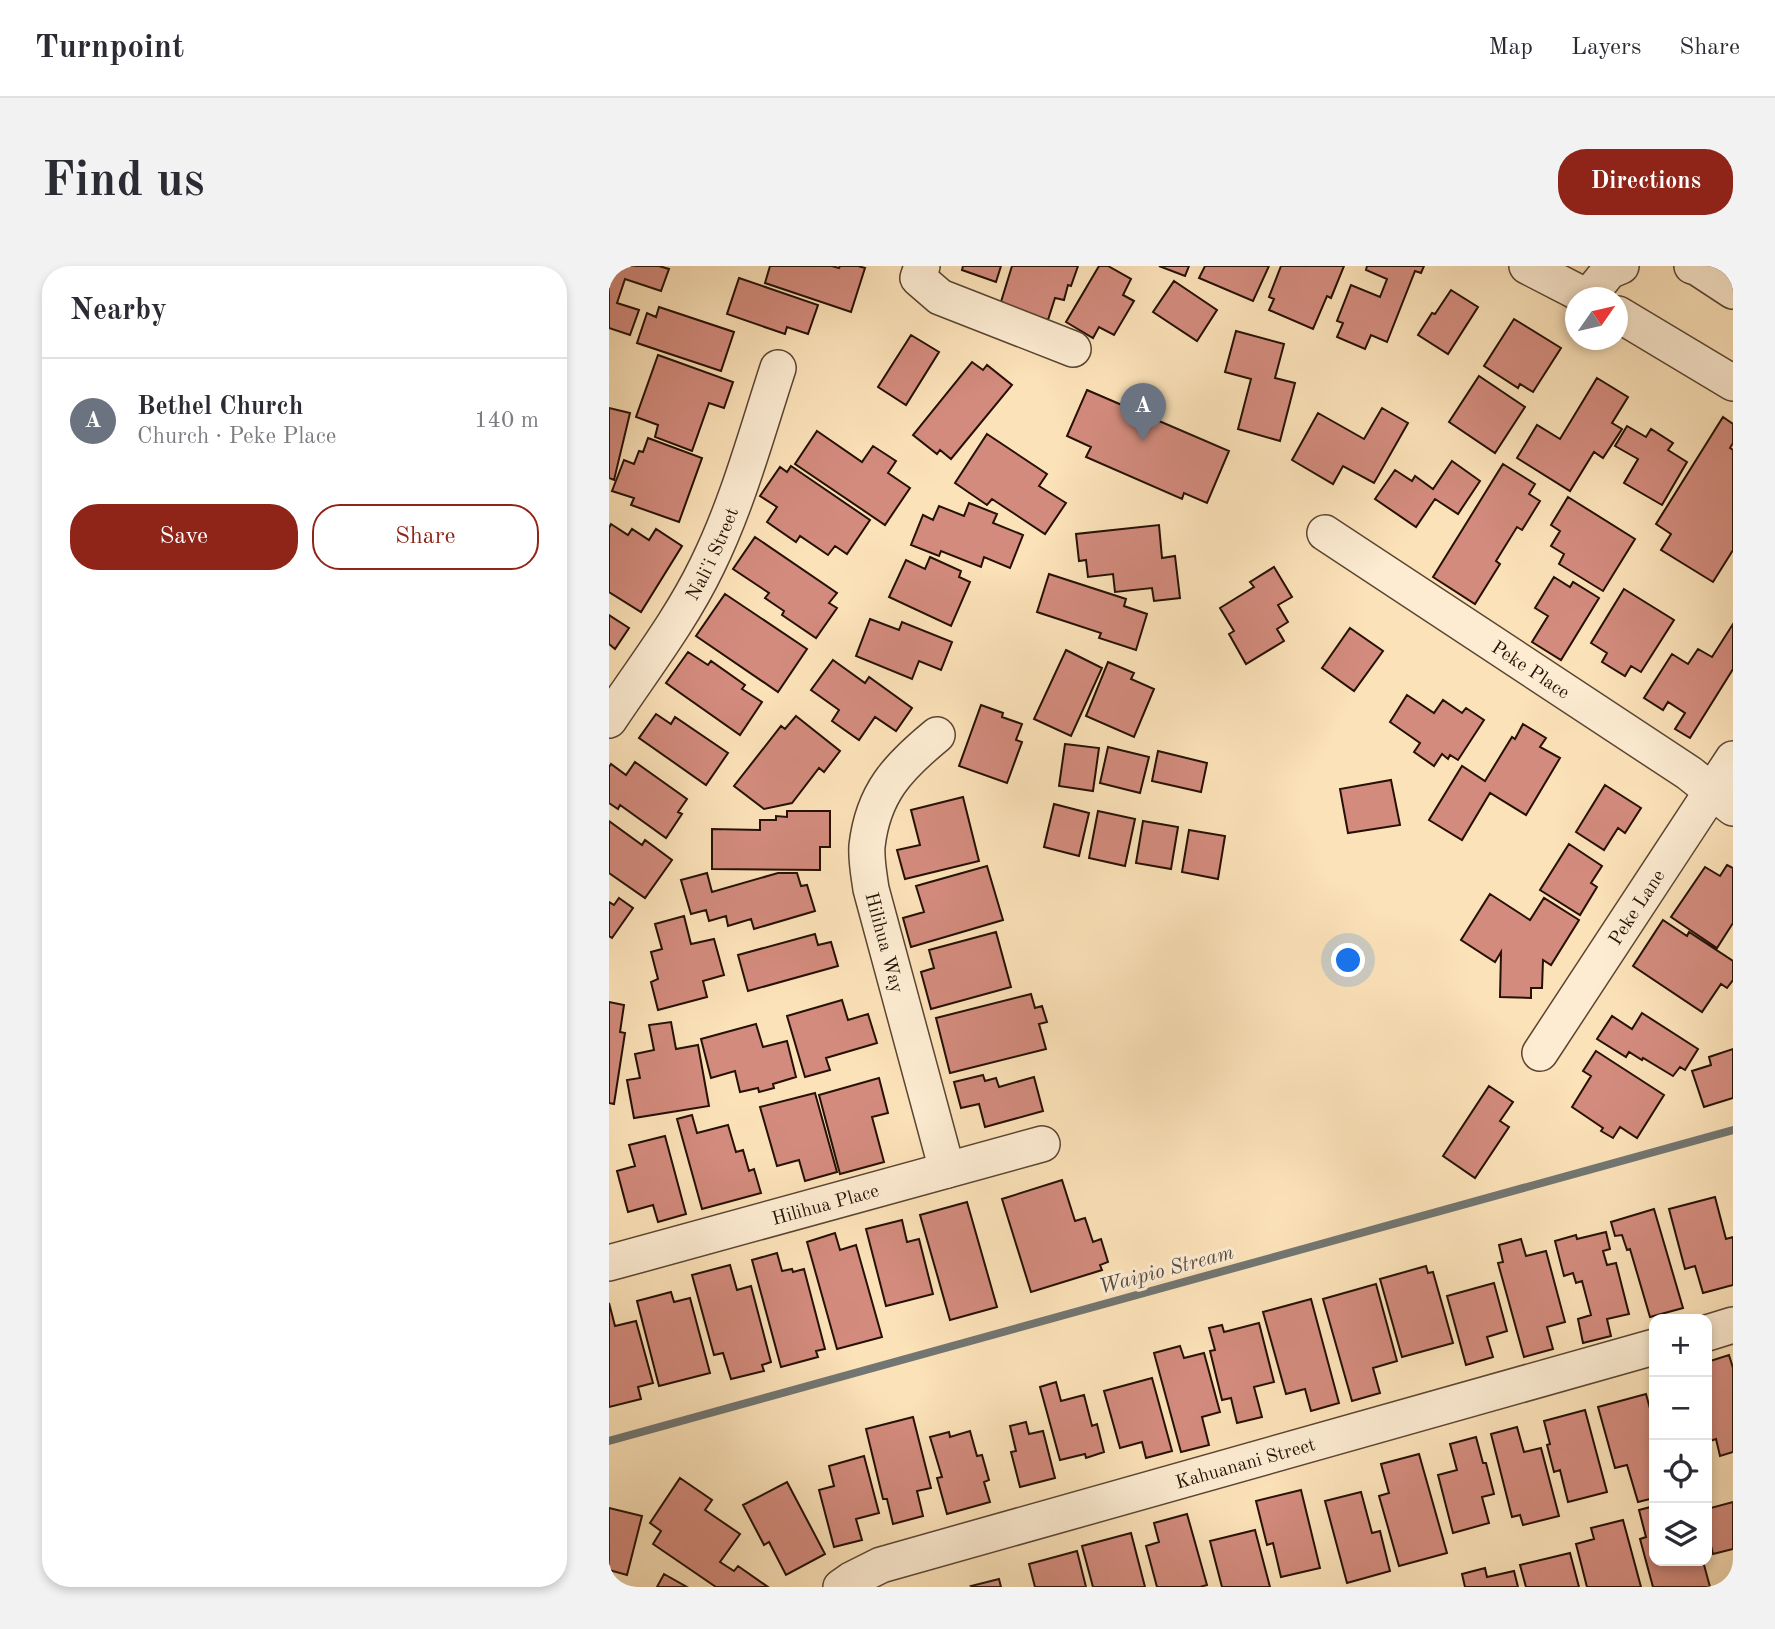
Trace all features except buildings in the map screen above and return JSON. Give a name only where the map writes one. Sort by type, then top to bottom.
[{"type":"street","points":[[1527,266],[1568,287]]},
{"type":"street","points":[[1596,287],[1609,271],[1621,266]]},
{"type":"street","points":[[1692,266],[1733,290]]},
{"type":"street","points":[[920,272],[940,297],[1073,349]]},
{"type":"street","points":[[1628,320],[1733,383]]},
{"type":"street","name":"Nali'i Street","points":[[610,718],[681,612],[707,566],[734,505],[778,368]]},
{"type":"street","name":"Peke Place","points":[[1325,533],[1689,773],[1722,800]]},
{"type":"street","name":"Hilihua Way","points":[[937,735],[892,777],[874,810],[867,847],[871,889],[947,1170]]},
{"type":"street","name":"Peke Lane","points":[[1540,1053],[1722,800],[1733,759]]},
{"type":"street","name":"Hilihua Place","points":[[609,1263],[1042,1144]]},
{"type":"street","points":[[1712,1331],[1733,1325]]},
{"type":"street","name":"Kahuanani Street","points":[[841,1587],[881,1565],[1649,1348]]},
{"type":"waterway","name":"Waipio Stream","points":[[609,1441],[1733,1130]]},
{"type":"place","name":"Bethel Church","points":[[1143,441]]}]
